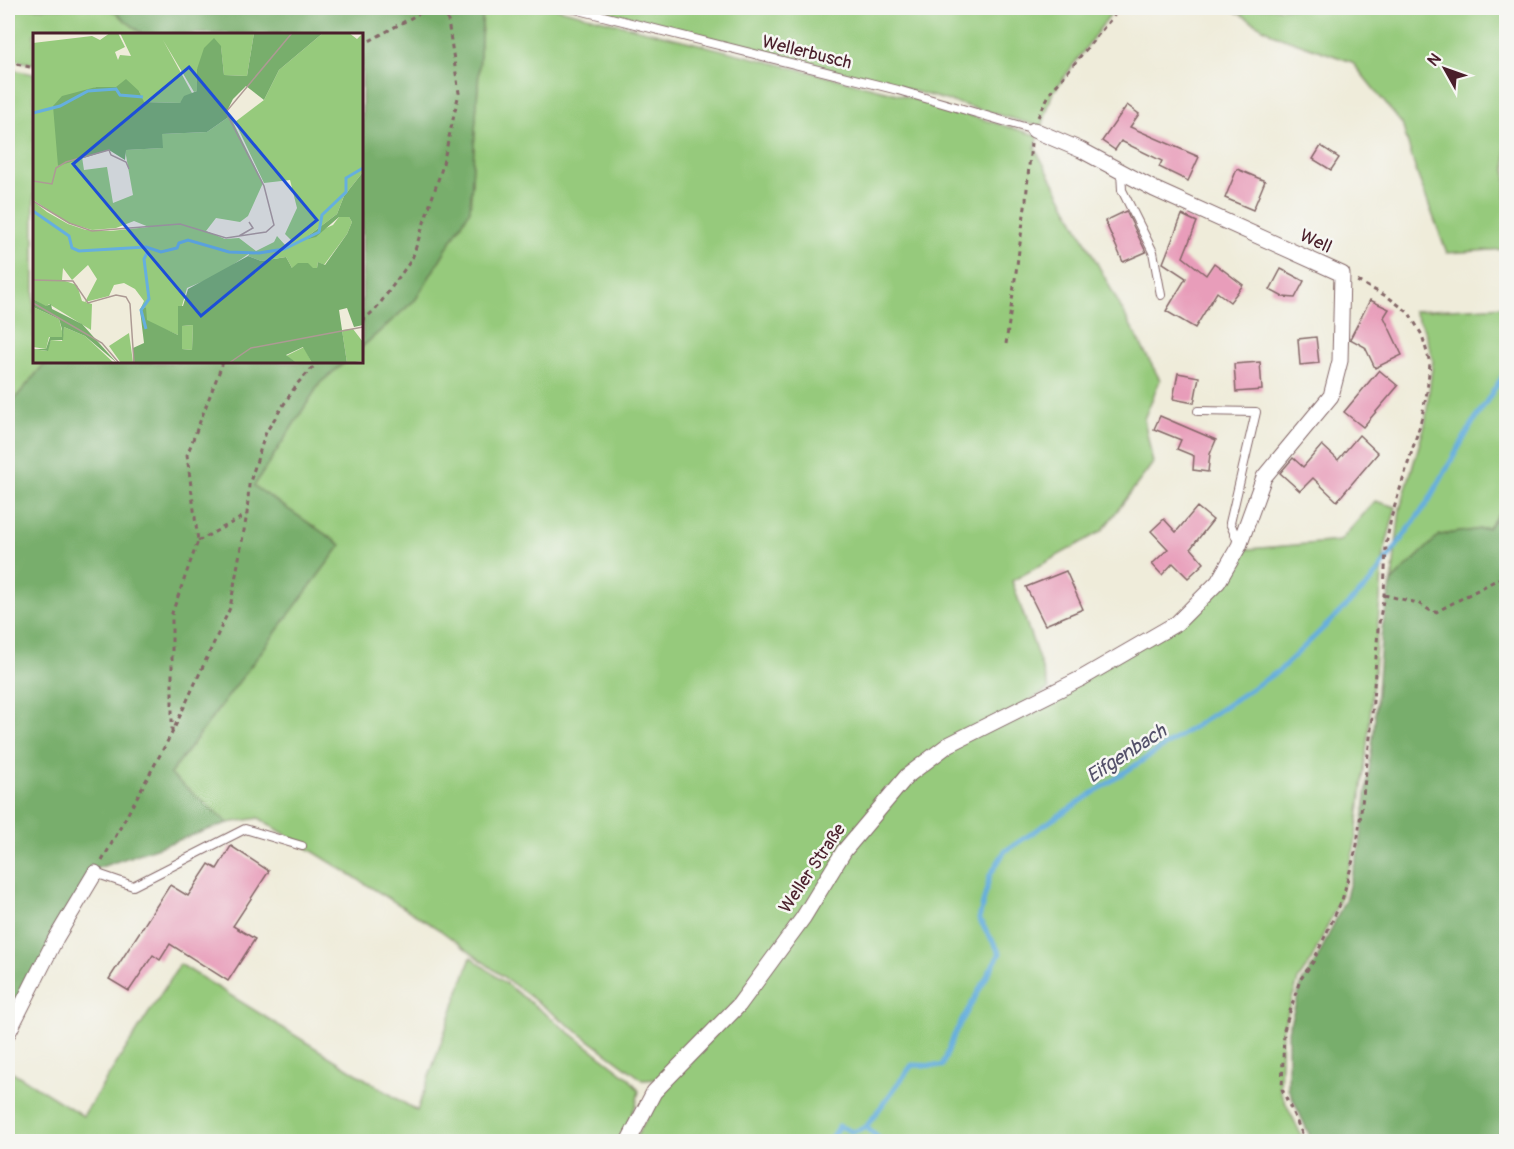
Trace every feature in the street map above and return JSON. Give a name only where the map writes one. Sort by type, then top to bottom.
[{"type":"street","name":"Well","points":[[1034,130],[1342,274],[1340,361],[1331,396],[1264,477],[1239,546],[1218,582],[1177,622],[1082,678]]},
{"type":"street","name":"Weller Straße","points":[[628,1142],[654,1092],[739,1005],[803,918],[844,852],[907,776],[948,745],[1082,678]]},
{"type":"street","points":[[8,1033],[56,938],[95,873]]},
{"type":"lane","name":"Wellerbusch","points":[[571,8],[898,90],[1034,130]]},
{"type":"lane","points":[[1121,172],[1122,190],[1153,252],[1161,295]]},
{"type":"lane","points":[[1198,411],[1256,412],[1230,523],[1239,546]]},
{"type":"lane","points":[[95,873],[133,886],[245,829],[302,846]]},
{"type":"path","points":[[363,44],[429,8]]},
{"type":"path","points":[[363,320],[376,309],[412,259],[442,168],[459,93],[446,8]]},
{"type":"path","points":[[1006,344],[1034,130],[1044,101],[1120,8]]},
{"type":"path","points":[[8,62],[33,68]]},
{"type":"path","points":[[1306,1142],[1282,1089],[1284,1030],[1300,980],[1312,962],[1342,900],[1357,845],[1371,729],[1378,629],[1384,595],[1386,545],[1391,518],[1420,425],[1430,363],[1422,335],[1409,313],[1388,297],[1342,274]]},
{"type":"path","points":[[172,733],[172,613],[198,541],[187,454],[223,363]]},
{"type":"path","points":[[95,873],[172,733],[230,608],[247,514],[249,485],[266,432],[297,384],[317,363]]},
{"type":"path","points":[[198,541],[247,514]]},
{"type":"path","points":[[1384,595],[1418,603],[1434,614],[1506,575]]},
{"type":"green space","points":[[8,8],[109,8],[142,33],[33,33],[33,64],[8,59]]},
{"type":"green space","points":[[109,8],[483,8],[470,210],[416,299],[363,346],[363,33],[142,33]]},
{"type":"green space","points":[[483,8],[555,8],[897,94],[1039,136],[1035,148],[1160,380],[1144,419],[1153,463],[1102,531],[1012,581],[1049,689],[906,773],[736,1002],[659,1079],[643,1080],[440,930],[259,818],[228,823],[170,774],[341,545],[254,486],[320,383],[344,363],[363,363],[363,346],[416,299],[470,210]]},
{"type":"green space","points":[[588,8],[1115,8],[1052,94],[1042,127],[899,87]]},
{"type":"green space","points":[[1230,8],[1506,8],[1506,249],[1447,253],[1416,171],[1402,124],[1352,62],[1275,35]]},
{"type":"green space","points":[[8,69],[33,74],[33,363],[45,363],[8,407]]},
{"type":"green space","points":[[1506,306],[1506,504],[1488,528],[1440,535],[1392,581],[1400,509],[1425,425],[1433,360],[1425,331],[1413,311]]},
{"type":"green space","points":[[45,363],[344,363],[320,383],[254,486],[341,545],[170,774],[228,823],[92,870],[8,1029],[8,407]]},
{"type":"green space","points":[[1375,501],[1396,507],[1384,552],[1369,729],[1355,845],[1340,899],[1311,961],[1298,980],[1282,1031],[1280,1091],[1304,1141],[634,1142],[658,1096],[742,1005],[872,818],[951,746],[1179,625],[1242,547],[1249,549],[1340,541]]},
{"type":"green space","points":[[1506,504],[1506,1141],[1312,1141],[1288,1088],[1288,1030],[1302,982],[1315,963],[1345,900],[1360,845],[1374,729],[1382,628],[1392,581],[1440,535],[1488,528]]},
{"type":"green space","points":[[471,957],[629,1078],[639,1091],[636,1105],[619,1141],[8,1141],[8,1069],[83,1116],[180,964],[417,1111]]},
{"type":"building","points":[[1127,105],[1139,114],[1130,127],[1199,157],[1188,181],[1159,167],[1162,161],[1121,141],[1115,150],[1102,141]]},
{"type":"building","points":[[1321,146],[1339,158],[1331,170],[1313,159]]},
{"type":"building","points":[[1237,169],[1265,181],[1253,210],[1225,198]]},
{"type":"building","points":[[1126,211],[1146,252],[1123,262],[1105,221]]},
{"type":"building","points":[[1182,215],[1197,222],[1183,257],[1206,275],[1214,263],[1243,285],[1230,302],[1217,292],[1195,328],[1166,311],[1186,278],[1163,263]]},
{"type":"building","points":[[1281,269],[1304,281],[1295,298],[1283,297],[1270,290]]},
{"type":"building","points":[[1370,300],[1389,309],[1384,317],[1402,355],[1375,368],[1365,347],[1350,339]]},
{"type":"building","points":[[1316,337],[1319,363],[1300,365],[1298,339]]},
{"type":"building","points":[[1260,362],[1262,390],[1236,392],[1234,364]]},
{"type":"building","points":[[1379,370],[1398,386],[1363,427],[1344,412]]},
{"type":"building","points":[[1178,373],[1199,377],[1194,403],[1173,399]]},
{"type":"building","points":[[1160,416],[1216,440],[1210,454],[1208,472],[1193,470],[1194,456],[1177,449],[1181,440],[1154,429]]},
{"type":"building","points":[[1359,435],[1378,453],[1337,501],[1313,478],[1300,491],[1280,473],[1293,458],[1303,467],[1322,445],[1338,460]]},
{"type":"building","points":[[1197,507],[1213,520],[1191,548],[1204,563],[1188,578],[1173,563],[1162,575],[1152,564],[1168,549],[1151,531],[1164,519],[1176,532]]},
{"type":"building","points":[[1066,571],[1083,609],[1045,625],[1026,587]]},
{"type":"building","points":[[231,846],[269,871],[233,926],[255,939],[228,981],[170,944],[160,960],[153,955],[129,991],[109,979],[170,885],[188,896],[209,864],[217,869]]},
{"type":"waterway","name":"Eifgenbach","points":[[828,1142],[839,1126],[853,1132],[866,1127],[912,1065],[942,1066],[955,1033],[1000,953],[979,919],[990,875],[1005,851],[1280,670],[1370,583],[1428,502],[1472,424],[1506,371]]},
{"type":"waterway","points":[[866,1127],[883,1142]]}]
